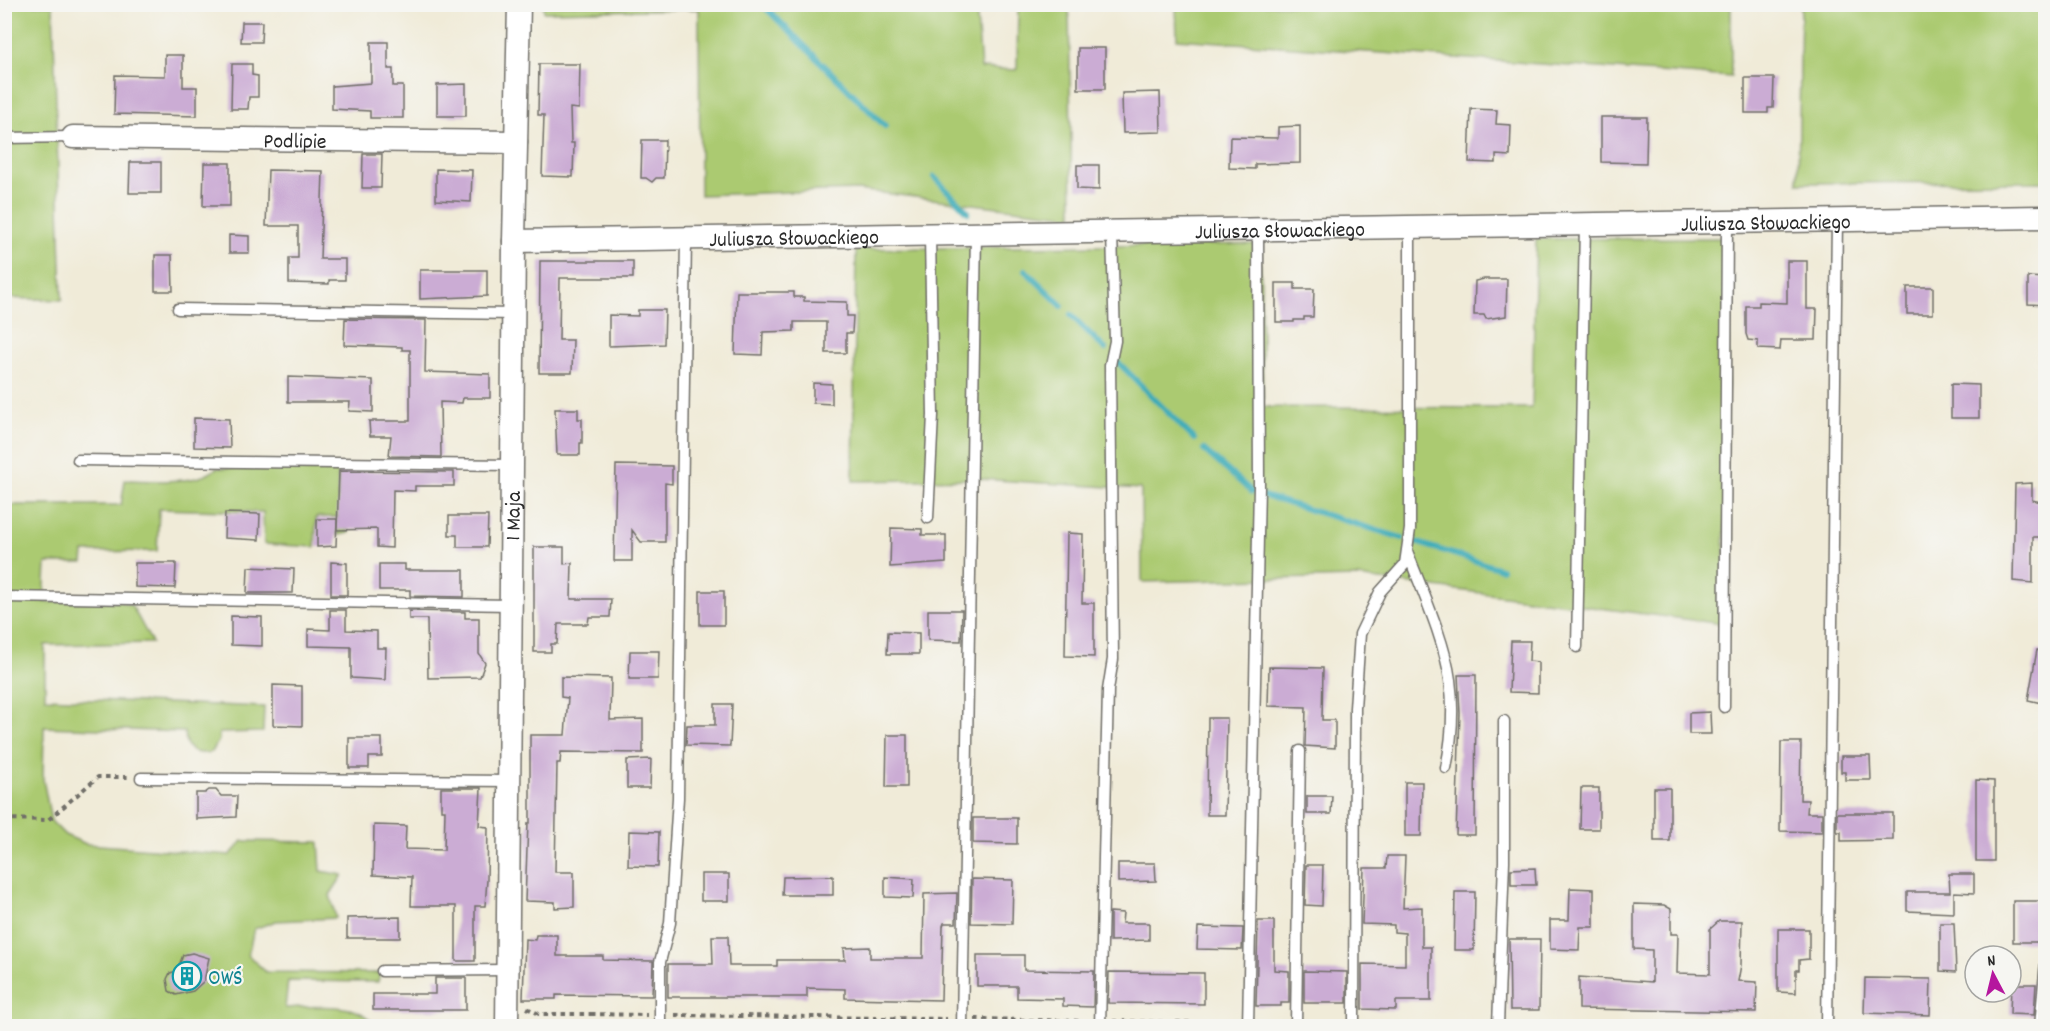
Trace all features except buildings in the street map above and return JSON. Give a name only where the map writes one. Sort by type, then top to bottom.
[{"type":"street","name":"1 Maja","points":[[507,1026],[514,241],[519,4]]},
{"type":"street","name":"Podlipie","points":[[73,137],[516,142]]},
{"type":"street","name":"Juliusza Słowackiego","points":[[514,241],[2046,217]]},
{"type":"lane","points":[[4,138],[73,137]]},
{"type":"lane","points":[[1827,1026],[1837,220]]},
{"type":"lane","points":[[1724,707],[1727,222]]},
{"type":"lane","points":[[1577,647],[1585,225]]},
{"type":"lane","points":[[1354,1025],[1355,708],[1360,634],[1380,592],[1405,564],[1410,529],[1410,227]]},
{"type":"lane","points":[[1248,1025],[1258,486],[1258,230]]},
{"type":"lane","points":[[1100,1024],[1108,690],[1113,659],[1110,365],[1115,341],[1112,232]]},
{"type":"lane","points":[[962,1023],[976,234]]},
{"type":"lane","points":[[928,518],[933,415],[930,235]]},
{"type":"lane","points":[[660,1021],[660,962],[670,923],[678,798],[686,238]]},
{"type":"lane","points":[[177,309],[514,314]]},
{"type":"lane","points":[[78,460],[512,465]]},
{"type":"lane","points":[[1407,551],[1429,608],[1450,678],[1453,734],[1446,768]]},
{"type":"lane","points":[[4,597],[511,605]]},
{"type":"lane","points":[[1498,1026],[1504,861],[1504,721]]},
{"type":"lane","points":[[1296,1025],[1300,751]]},
{"type":"lane","points":[[141,778],[509,781]]},
{"type":"lane","points":[[2040,1026],[2046,961]]},
{"type":"lane","points":[[382,970],[507,970]]},
{"type":"path","points":[[4,819],[48,820],[98,777],[141,778]]},
{"type":"path","points":[[507,993],[518,993],[520,1004],[539,1014],[591,1014],[660,1021],[1552,1026]]},
{"type":"path","points":[[591,1014],[591,1026]]},
{"type":"green space","points":[[5,5],[53,5],[62,300],[5,298]]},
{"type":"green space","points":[[543,5],[976,5],[981,68],[1017,70],[1018,5],[1069,5],[1072,216],[857,190],[700,195],[699,9],[544,12]]},
{"type":"green space","points":[[1176,5],[1731,5],[1731,77],[1177,39]]},
{"type":"green space","points":[[1801,5],[2045,5],[2045,182],[1798,183]]},
{"type":"green space","points":[[1730,238],[1723,624],[1357,577],[1142,582],[1141,489],[980,479],[853,481],[856,249],[1260,244],[1263,407],[1532,408],[1536,239]]},
{"type":"green space","points":[[216,468],[338,469],[338,498],[343,505],[349,533],[338,535],[338,517],[316,517],[315,547],[264,544],[263,512],[159,509],[157,551],[84,552],[83,563],[46,563],[44,602],[119,601],[132,606],[152,643],[45,645],[45,698],[264,707],[263,732],[219,733],[219,740],[212,752],[200,753],[189,748],[184,732],[44,727],[43,779],[51,821],[65,835],[86,844],[230,855],[243,841],[319,842],[321,871],[343,875],[330,895],[336,918],[276,921],[254,929],[248,955],[266,972],[380,973],[378,982],[288,981],[285,1008],[320,1006],[347,1009],[359,1012],[368,1018],[373,1026],[5,1026],[5,505],[121,505],[125,480],[187,480],[208,474]]},
{"type":"waterway","points":[[762,4],[885,126]]},
{"type":"waterway","points":[[934,177],[968,212]]},
{"type":"waterway","points":[[1025,270],[1062,306]]},
{"type":"waterway","points":[[1071,315],[1105,349]]},
{"type":"waterway","points":[[1115,359],[1194,439]]},
{"type":"waterway","points":[[1204,450],[1252,492]]},
{"type":"waterway","points":[[1264,496],[1402,538]]},
{"type":"waterway","points":[[1415,542],[1501,569]]},
{"type":"place","name":"OWŚ","points":[[187,976]]}]
